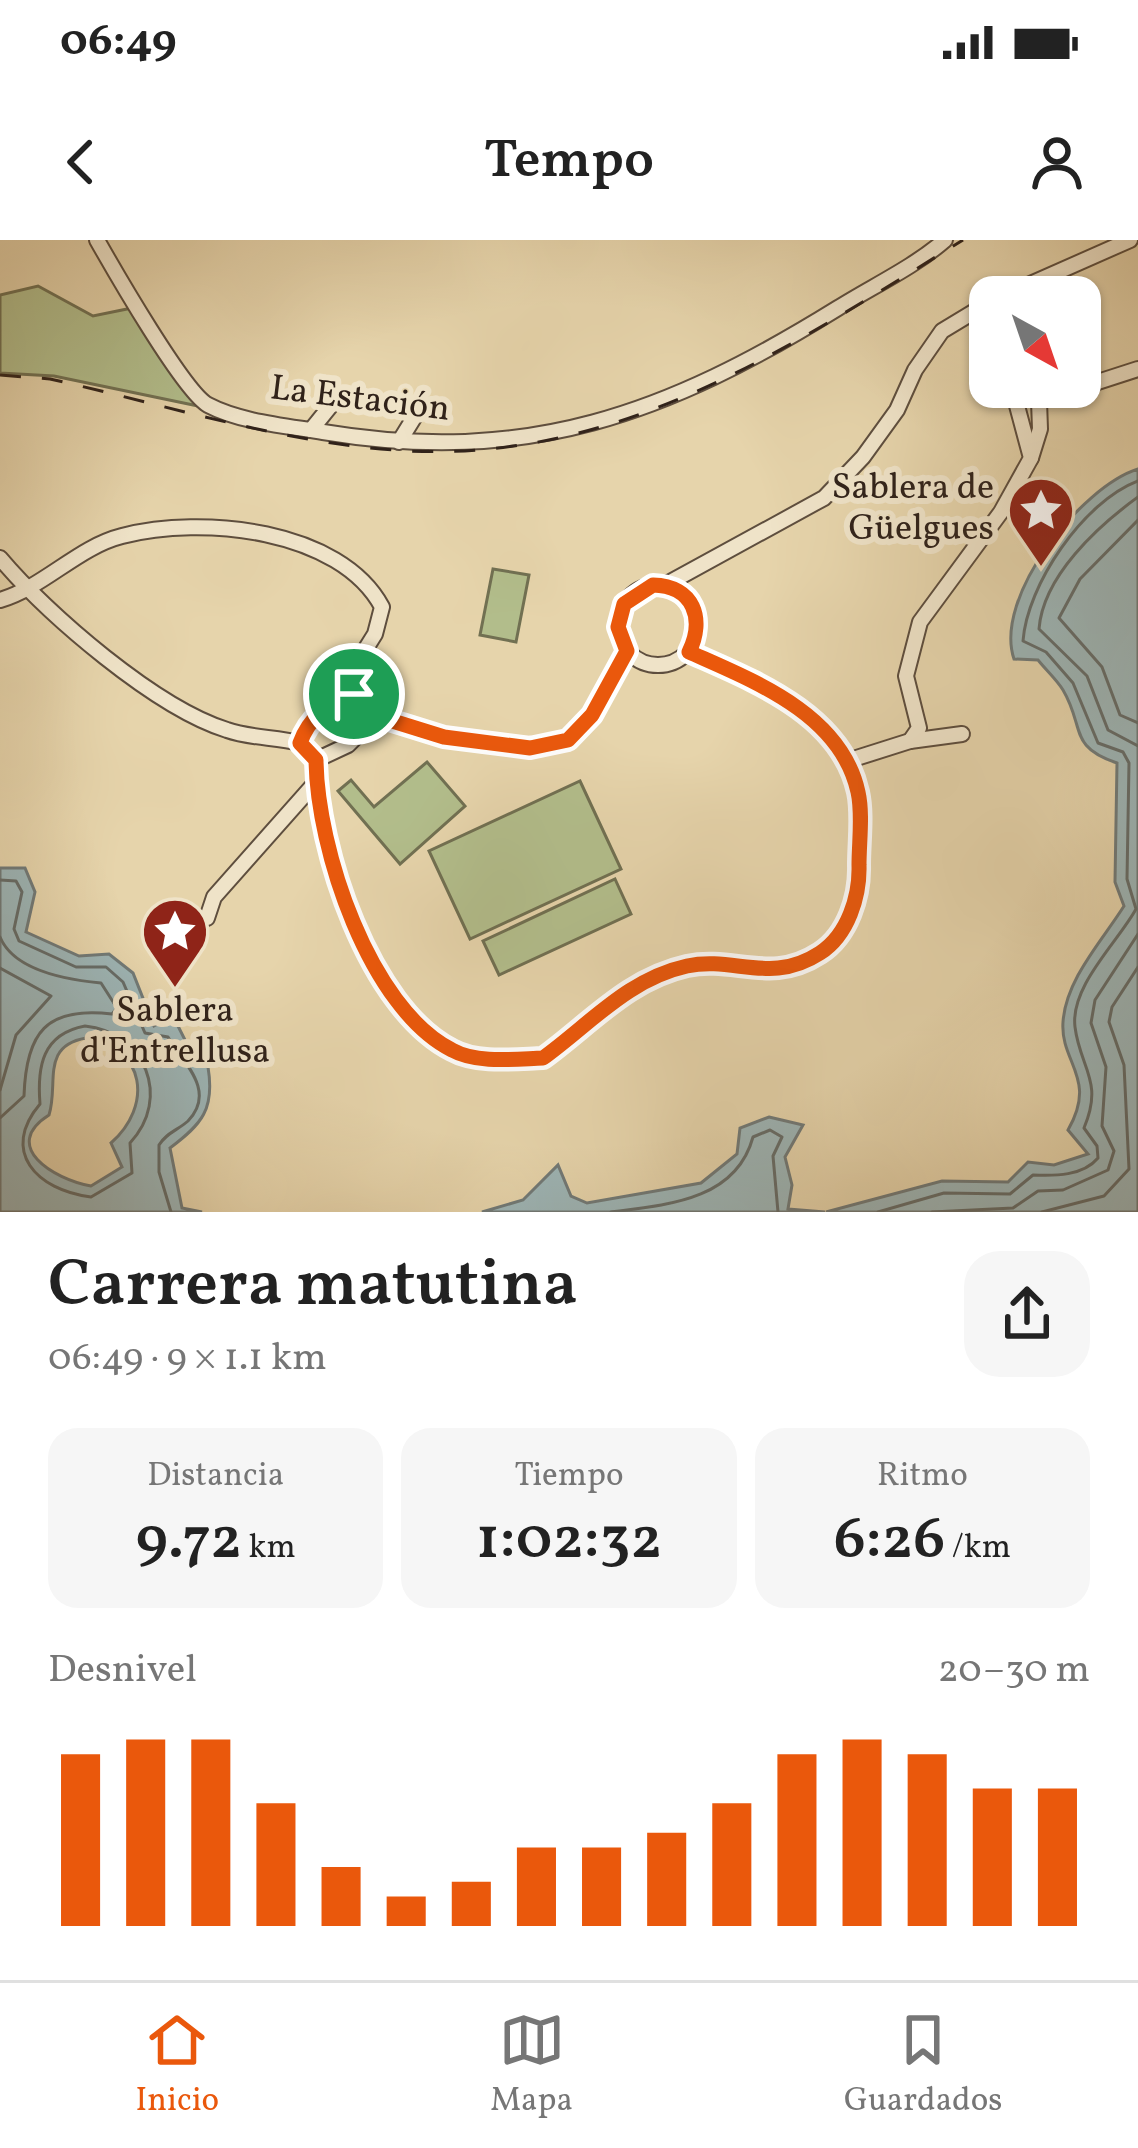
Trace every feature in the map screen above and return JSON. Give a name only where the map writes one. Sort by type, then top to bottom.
[{"type":"street","name":"La Estación","points":[[97,240],[145,322],[205,404],[311,430],[399,442],[520,438],[597,423],[682,395],[796,334],[945,240]]},
{"type":"street","points":[[1049,276],[1130,240],[1138,258]]},
{"type":"street","points":[[0,558],[28,592],[167,704],[229,731],[300,743],[316,760],[316,782],[347,905],[376,974],[412,1018],[456,1053],[543,1058],[611,1000],[654,977],[692,965],[779,971],[822,952],[845,925],[860,889],[859,794],[847,761],[829,734],[766,686],[689,652],[651,664],[627,651],[618,627],[624,604],[641,588],[665,585],[824,499],[897,410],[915,370],[942,331],[967,316]]},
{"type":"street","points":[[910,741],[920,728],[906,676],[920,622],[1001,512],[1031,458],[1040,429],[1039,401],[1138,369]]},
{"type":"street","points":[[311,430],[332,404]]},
{"type":"street","points":[[399,442],[420,408]]},
{"type":"street","points":[[1018,408],[1031,458]]},
{"type":"street","points":[[0,601],[28,592],[120,536],[204,527],[246,531],[327,553],[368,582],[382,608],[375,634],[350,674],[354,694],[367,703],[370,714],[348,746],[316,760]]},
{"type":"street","points":[[665,585],[686,596],[698,616],[689,652]]},
{"type":"street","points":[[370,714],[444,737],[530,748],[568,740],[592,715],[627,651]]},
{"type":"street","points":[[300,743],[320,713],[354,694]]},
{"type":"street","points":[[847,761],[910,741],[962,734]]},
{"type":"street","points":[[152,932],[207,918],[214,897],[316,782]]},
{"type":"green space","points":[[38,286],[93,316],[132,308],[198,406],[54,376],[0,373],[0,295]]},
{"type":"green space","points":[[493,569],[529,575],[516,642],[480,635]]},
{"type":"green space","points":[[427,762],[465,806],[400,864],[338,791],[351,780],[374,807]]},
{"type":"green space","points":[[580,781],[621,869],[470,939],[429,851]]},
{"type":"green space","points":[[615,879],[631,914],[499,975],[483,941]]},
{"type":"water","points":[[1138,469],[1138,1212],[826,1212],[942,1181],[1008,1182],[1028,1162],[1054,1165],[1088,1154],[1068,1130],[1079,1084],[1063,1022],[1078,976],[1124,906],[1115,882],[1117,763],[1084,743],[1063,690],[1038,660],[1014,659],[1011,634],[1016,606],[1047,548],[1092,498]]},
{"type":"water","points":[[0,868],[25,868],[35,892],[26,932],[79,956],[109,954],[133,973],[154,1026],[173,1016],[194,1058],[208,1067],[210,1094],[204,1114],[170,1148],[182,1208],[202,1212],[0,1212]],"holes":[[[86,1038],[106,1044],[131,1065],[137,1096],[133,1112],[111,1143],[122,1167],[91,1186],[48,1169],[31,1149],[30,1138],[49,1115],[54,1068],[62,1049]]]},
{"type":"water","points":[[769,1117],[803,1125],[785,1157],[792,1185],[788,1209],[825,1212],[482,1212],[523,1200],[558,1165],[571,1196],[587,1203],[701,1183],[737,1154],[740,1128]]},
{"type":"railway","points":[[0,375],[50,379],[319,441],[409,451],[487,449],[561,437],[632,417],[701,389],[833,320],[963,240]]},
{"type":"place","name":"Sablera de Güelgues","points":[[1041,569]]},
{"type":"place","name":"Sablera d'Entrellusa","points":[[175,990]]},
{"type":"route","points":[[665,585],[676,589],[694,605],[698,616],[689,652],[766,686],[829,734],[847,761],[859,794],[860,889],[845,925],[822,952],[779,971],[692,965],[654,977],[611,1000],[580,1032],[543,1058],[497,1059],[456,1053],[424,1033],[376,974],[347,905],[316,782],[316,760],[305,754],[300,743],[304,730],[320,713],[340,697],[354,694],[367,703],[370,714],[444,737],[530,748],[568,740],[592,715],[627,651],[618,627],[624,604],[641,588],[665,585]]}]
